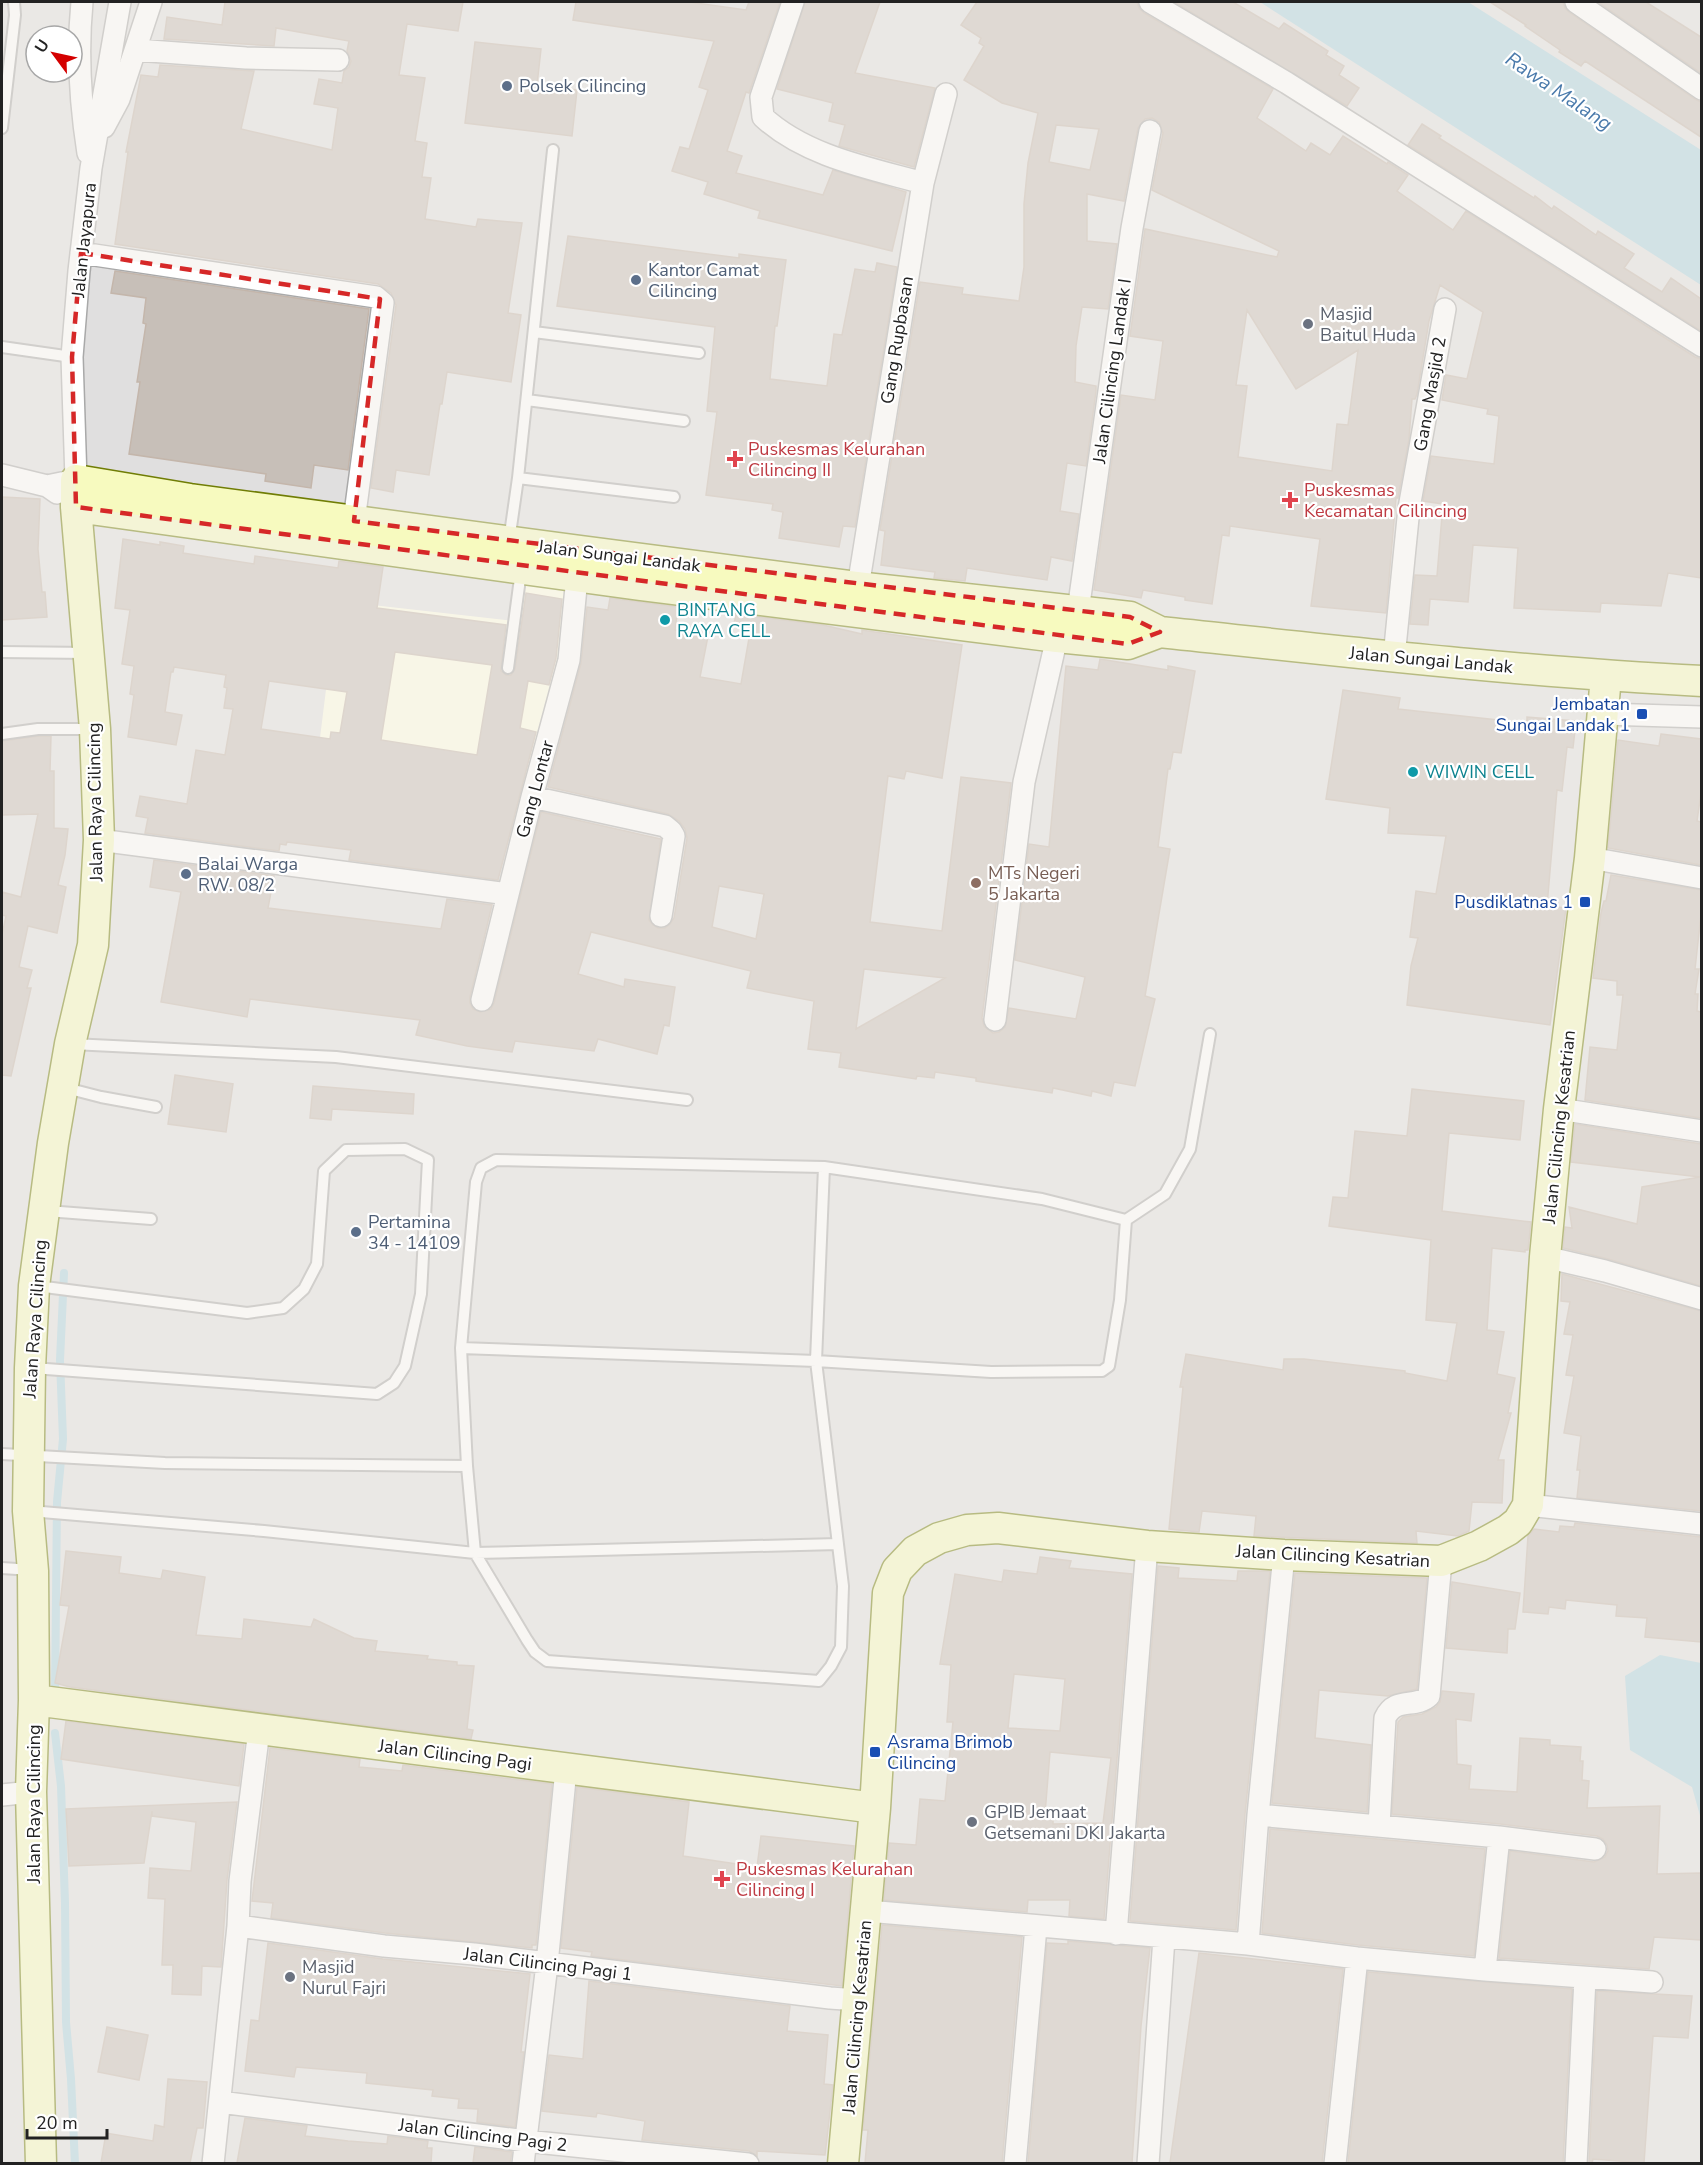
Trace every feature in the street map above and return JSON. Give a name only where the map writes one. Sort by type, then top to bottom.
[{"type":"street","points":[[82,2],[79,68],[83,124],[91,168]]},
{"type":"street","name":"Jalan Jayapura","points":[[76,493],[72,357],[81,253],[91,168],[120,2]]},
{"type":"street","points":[[97,140],[119,99],[151,2]]},
{"type":"street","points":[[794,2],[761,97],[763,117],[778,131],[812,147],[844,160],[923,183]]},
{"type":"street","points":[[1150,2],[1287,83],[1701,346]]},
{"type":"street","points":[[1576,2],[1701,89]]},
{"type":"street","points":[[136,50],[338,60]]},
{"type":"street","name":"Gang Rupbasan","points":[[858,587],[923,183],[946,94]]},
{"type":"street","name":"Jalan Cilincing Landak I","points":[[1078,611],[1132,228],[1150,131]]},
{"type":"street","points":[[81,253],[380,299],[383,303],[354,521]]},
{"type":"street","name":"Gang Masjid 2","points":[[1394,657],[1410,508],[1445,309]]},
{"type":"street","points":[[2,475],[76,493]]},
{"type":"street","name":"Jalan Sungai Landak","points":[[76,493],[510,557],[688,578],[1057,637],[1128,644],[1160,632]]},
{"type":"street","name":"Jalan Sungai Landak","points":[[76,493],[189,499],[354,521],[510,557],[578,577],[688,578],[858,587],[1130,617],[1160,632],[1394,657],[1606,676],[1701,681]]},
{"type":"street","name":"Jalan Raya Cilincing","points":[[41,2163],[31,1792],[34,1700],[33,1571],[28,1511],[15,1455],[30,1368],[34,1286],[62,1088],[93,945],[99,840],[94,729],[76,493]]},
{"type":"street","name":"Gang Lontar","points":[[482,1000],[532,797],[569,660],[578,577]]},
{"type":"street","points":[[994,1020],[1024,782],[1057,637]]},
{"type":"street","name":"Jalan Cilincing Kesatrian","points":[[843,2163],[867,1911],[888,1593],[897,1570],[915,1551],[939,1538],[967,1530],[998,1528],[1147,1546],[1284,1555],[1441,1561],[1479,1546],[1508,1530],[1518,1522],[1528,1505],[1545,1257],[1559,1108],[1590,858],[1606,676]]},
{"type":"street","points":[[1604,714],[1701,717]]},
{"type":"street","points":[[532,797],[665,826],[672,831],[674,836],[661,915]]},
{"type":"street","points":[[99,840],[508,894]]},
{"type":"street","points":[[1590,858],[1701,878]]},
{"type":"street","points":[[1559,1108],[1701,1131]]},
{"type":"street","points":[[1545,1257],[1605,1271],[1701,1299]]},
{"type":"street","points":[[1528,1505],[1701,1524]]},
{"type":"street","points":[[1116,1934],[1147,1546]]},
{"type":"street","points":[[1248,1944],[1258,1815],[1284,1555]]},
{"type":"street","points":[[1379,1826],[1385,1718],[1389,1710],[1396,1706],[1425,1700],[1429,1696],[1441,1561]]},
{"type":"street","name":"Jalan Cilincing Pagi","points":[[34,1700],[875,1808]]},
{"type":"street","points":[[213,2163],[238,1926],[240,1881],[259,1730]]},
{"type":"street","points":[[523,2163],[547,1964],[566,1769]]},
{"type":"street","points":[[2,1795],[31,1792]]},
{"type":"street","points":[[1258,1815],[1498,1837],[1595,1849]]},
{"type":"street","points":[[1485,1970],[1498,1837]]},
{"type":"street","points":[[867,1911],[1248,1944],[1357,1958],[1485,1970],[1652,1982]]},
{"type":"street","name":"Jalan Cilincing Pagi 1","points":[[238,1926],[384,1946],[474,1954],[858,2000]]},
{"type":"street","points":[[1015,2163],[1036,1926]]},
{"type":"street","points":[[1148,2163],[1164,1938]]},
{"type":"street","points":[[1335,2163],[1357,1958]]},
{"type":"street","points":[[1576,2163],[1586,1978]]},
{"type":"street","name":"Jalan Cilincing Pagi 2","points":[[220,2102],[525,2141],[748,2163]]},
{"type":"lane","points":[[2,128],[15,15],[14,2]]},
{"type":"lane","points":[[508,668],[510,557],[553,150]]},
{"type":"lane","points":[[534,332],[699,353]]},
{"type":"lane","points":[[2,347],[72,357]]},
{"type":"lane","points":[[527,400],[684,421]]},
{"type":"lane","points":[[518,478],[674,497]]},
{"type":"lane","points":[[2,652],[88,653]]},
{"type":"lane","points":[[2,734],[38,729],[94,729]]},
{"type":"lane","points":[[824,1167],[816,1361],[843,1586],[841,1647],[831,1666],[819,1681],[547,1661],[535,1652],[527,1641],[476,1553],[467,1466],[461,1348],[476,1182],[481,1168],[496,1160],[824,1167],[1042,1199],[1126,1220],[1165,1194],[1190,1149],[1210,1034]]},
{"type":"lane","points":[[70,1044],[336,1057],[687,1100]]},
{"type":"lane","points":[[62,1088],[156,1107]]},
{"type":"lane","points":[[30,1368],[377,1394],[394,1383],[405,1366],[421,1294],[428,1161],[405,1149],[346,1150],[324,1171],[317,1264],[304,1289],[283,1308],[247,1313],[34,1286]]},
{"type":"lane","points":[[44,1211],[151,1220]]},
{"type":"lane","points":[[461,1348],[816,1361],[991,1372],[1106,1370],[1109,1366],[1120,1300],[1126,1220]]},
{"type":"lane","points":[[15,1455],[165,1463],[467,1466]]},
{"type":"lane","points":[[28,1511],[264,1531],[476,1553],[838,1544]]},
{"type":"lane","points":[[2,1568],[33,1571]]},
{"type":"highlighted area","points":[[81,253],[380,299],[354,521],[1130,617],[1160,632],[1128,644],[76,507],[72,357]]},
{"type":"shaded area","points":[[2,2],[1701,2],[1701,2163],[2,2163]]},
{"type":"shaded area","points":[[522,573],[573,580],[553,701],[521,822],[314,786],[337,601],[514,621]]},
{"type":"water","name":"Rawa Malang","points":[[1260,2],[1468,2],[1701,150],[1701,285]]},
{"type":"water","points":[[1660,1655],[1701,1663],[1701,1819],[1692,1787],[1630,1750],[1625,1676]]},
{"type":"building","points":[[225,2],[463,2],[458,31],[407,24],[399,75],[425,78],[415,141],[427,143],[422,177],[431,178],[425,219],[476,227],[478,219],[522,223],[508,313],[521,315],[511,382],[447,372],[429,475],[396,470],[393,492],[371,488],[396,305],[391,293],[378,284],[115,244],[128,152],[126,152],[141,75],[158,77],[160,65],[254,71],[241,129],[332,150],[338,108],[314,104],[319,79],[342,83],[344,71],[349,67],[351,61],[347,51],[349,41],[276,28],[274,46],[164,39],[167,17],[222,25]]},
{"type":"building","points":[[576,2],[689,2],[746,10],[749,2],[780,2],[749,93],[746,92],[727,151],[742,156],[736,173],[823,195],[833,170],[906,192],[892,251],[758,218],[760,211],[704,194],[708,182],[672,171],[680,147],[689,149],[708,90],[699,87],[714,41],[573,20]]},
{"type":"building","points":[[805,2],[880,2],[855,73],[935,88],[914,167],[839,146],[845,125],[829,121],[833,103],[777,89]]},
{"type":"building","points":[[977,2],[1137,2],[1144,13],[1273,89],[1257,118],[1306,151],[1311,143],[1330,155],[1343,136],[1408,175],[1397,191],[1453,230],[1466,211],[1701,359],[1701,578],[1668,573],[1661,606],[1601,603],[1600,612],[1514,608],[1518,548],[1473,545],[1468,602],[1430,599],[1428,625],[1410,624],[1415,575],[1437,576],[1443,504],[1423,501],[1431,456],[1494,464],[1499,416],[1487,414],[1488,409],[1442,400],[1446,375],[1467,379],[1483,312],[1440,285],[1429,321],[1417,394],[1415,399],[1412,399],[1409,439],[1398,498],[1396,498],[1386,613],[1311,606],[1320,539],[1230,526],[1229,536],[1222,535],[1212,604],[1143,590],[1141,598],[1094,590],[1121,395],[1155,400],[1163,341],[1130,336],[1145,229],[1277,257],[1279,251],[1152,190],[1163,133],[1159,122],[1152,118],[1145,119],[1138,128],[1124,201],[1087,194],[1087,241],[1117,244],[1108,309],[1082,307],[1076,346],[1075,382],[1096,386],[1096,391],[1086,466],[1067,463],[1060,511],[1079,514],[1072,561],[1051,557],[1047,580],[967,568],[965,581],[934,578],[935,572],[881,565],[885,531],[880,530],[920,282],[963,288],[962,294],[1019,301],[1024,267],[1024,204],[1028,163],[1038,113],[1002,103],[964,80],[984,46],[979,43],[981,38],[961,25]],"holes":[[[1056,125],[1099,129],[1090,170],[1049,162]],[[1247,310],[1296,389],[1358,350],[1348,425],[1337,424],[1332,471],[1238,457],[1247,386],[1236,385]]]},
{"type":"building","points":[[1174,2],[1233,2],[1279,29],[1284,23],[1328,51],[1326,55],[1344,66],[1339,75],[1359,88],[1347,106]]},
{"type":"building","points":[[1490,2],[1563,2],[1569,12],[1701,102],[1701,137],[1585,61],[1581,66],[1559,52],[1560,50],[1526,25]]},
{"type":"building","points":[[1598,2],[1646,2],[1701,37],[1701,73]]},
{"type":"building","name":"Polsek Cilincing","points":[[475,42],[541,49],[537,85],[577,90],[572,136],[465,123]]},
{"type":"building","points":[[1422,124],[1441,136],[1439,138],[1534,198],[1535,196],[1552,209],[1554,206],[1596,235],[1598,231],[1634,254],[1624,268],[1662,292],[1671,278],[1701,299],[1701,331],[1408,145]]},
{"type":"building","points":[[568,236],[739,258],[739,254],[786,260],[777,326],[775,326],[770,379],[827,386],[834,334],[842,335],[855,269],[875,272],[877,263],[897,267],[855,527],[843,526],[839,547],[779,538],[783,512],[772,510],[773,504],[706,495],[717,412],[707,411],[715,327],[557,306]]},
{"type":"building","points":[[115,271],[369,309],[348,470],[314,465],[311,488],[265,481],[266,474],[129,454],[140,382],[137,382],[146,324],[143,323],[146,298],[111,293]]},
{"type":"building","points":[[2,497],[40,499],[38,549],[47,617],[2,620]]},
{"type":"building","points":[[123,539],[184,546],[183,553],[254,564],[255,556],[338,568],[339,561],[383,567],[377,608],[506,625],[501,671],[506,675],[511,675],[515,669],[526,593],[562,599],[556,658],[549,685],[528,681],[520,728],[536,732],[498,880],[349,860],[351,850],[287,842],[286,845],[280,844],[279,851],[145,833],[148,818],[136,816],[140,796],[187,804],[196,750],[225,755],[233,709],[224,708],[226,675],[174,667],[171,672],[165,712],[182,715],[176,745],[128,737],[134,695],[130,694],[134,666],[122,664],[130,610],[115,608]],"holes":[[[395,652],[492,665],[477,755],[381,740]],[[269,681],[347,692],[340,733],[331,732],[330,739],[261,729]]]},
{"type":"building","points":[[610,598],[678,607],[675,630],[708,636],[700,677],[741,684],[751,627],[734,624],[736,614],[823,625],[862,634],[862,630],[962,645],[942,778],[906,771],[904,779],[888,776],[870,922],[942,931],[961,777],[1011,783],[982,1018],[984,1026],[993,1033],[1005,1027],[1009,1008],[1076,1019],[1085,977],[1015,960],[1029,844],[1049,847],[1066,666],[1098,670],[1100,659],[1168,670],[1168,666],[1195,671],[1181,753],[1173,752],[1170,769],[1168,769],[1158,847],[1170,849],[1145,996],[1155,999],[1135,1086],[1114,1082],[1111,1096],[1092,1091],[1091,1096],[1053,1088],[1052,1093],[935,1072],[934,1078],[917,1076],[916,1079],[839,1067],[841,1053],[808,1049],[814,1001],[747,988],[751,971],[591,932],[578,974],[624,987],[625,979],[675,987],[669,1026],[664,1025],[657,1054],[598,1039],[594,1051],[515,1041],[512,1052],[467,1046],[416,1035],[420,1020],[250,999],[247,1017],[161,1002],[181,892],[150,887],[154,860],[274,876],[268,908],[441,929],[447,899],[492,905],[470,997],[473,1009],[480,1012],[491,1009],[494,1003],[541,812],[661,839],[649,920],[658,928],[665,928],[670,924],[674,918],[687,838],[685,829],[679,821],[668,814],[548,787],[581,663],[587,607],[608,610]],"holes":[[[719,886],[764,894],[756,939],[712,927]],[[864,969],[945,978],[856,1029]]]},
{"type":"building","points":[[1343,690],[1400,698],[1398,709],[1527,723],[1527,717],[1576,721],[1573,748],[1567,747],[1562,791],[1557,790],[1547,906],[1566,908],[1550,1025],[1407,1005],[1411,966],[1418,938],[1410,937],[1416,891],[1436,894],[1446,836],[1388,833],[1390,808],[1326,799]]},
{"type":"building","points":[[1661,734],[1701,739],[1701,793],[1697,821],[1701,822],[1701,865],[1608,848],[1618,740],[1659,746]]},
{"type":"building","points":[[51,736],[50,771],[54,771],[54,828],[68,829],[58,885],[66,887],[57,933],[28,926],[19,967],[32,970],[27,988],[31,988],[11,1076],[2,1075],[2,935],[6,916],[2,915],[2,892],[21,897],[38,814],[2,815],[2,741]]},
{"type":"building","points":[[1611,875],[1701,890],[1701,915],[1695,969],[1699,969],[1695,994],[1698,994],[1697,1011],[1701,1012],[1701,1118],[1585,1100],[1590,1047],[1617,1050],[1623,995],[1617,995],[1617,981],[1593,978],[1601,913]]},
{"type":"building","points":[[175,1075],[233,1084],[226,1132],[168,1124]]},
{"type":"building","points":[[313,1086],[414,1094],[413,1114],[332,1109],[331,1120],[310,1118]]},
{"type":"building","points":[[1412,1089],[1524,1101],[1520,1140],[1449,1133],[1442,1211],[1531,1222],[1528,1250],[1525,1252],[1492,1248],[1487,1330],[1504,1332],[1497,1374],[1515,1378],[1508,1413],[1511,1413],[1498,1460],[1504,1460],[1502,1503],[1472,1502],[1469,1531],[1458,1536],[1416,1531],[1417,1543],[1254,1536],[1256,1516],[1202,1511],[1199,1532],[1169,1529],[1183,1387],[1180,1387],[1186,1354],[1283,1370],[1284,1359],[1304,1359],[1405,1371],[1405,1373],[1447,1381],[1457,1323],[1426,1320],[1431,1240],[1329,1226],[1333,1197],[1348,1198],[1355,1131],[1407,1136]]},
{"type":"building","points":[[1575,1124],[1701,1144],[1701,1286],[1563,1248],[1565,1227],[1572,1228],[1569,1207],[1637,1224],[1642,1187],[1700,1177],[1571,1162]]},
{"type":"building","points":[[1562,1274],[1701,1311],[1701,1511],[1577,1498],[1580,1470],[1577,1470],[1581,1436],[1564,1433],[1574,1376],[1566,1375],[1573,1335],[1564,1334],[1570,1302],[1561,1301]]},
{"type":"building","points":[[1575,1523],[1701,1537],[1701,1642],[1645,1637],[1647,1618],[1616,1616],[1617,1605],[1566,1600],[1565,1609],[1549,1607],[1548,1614],[1523,1612],[1528,1536],[1534,1529],[1559,1532],[1560,1526],[1574,1527]]},
{"type":"building","points":[[66,1551],[121,1557],[119,1573],[161,1579],[163,1570],[205,1577],[196,1635],[242,1639],[244,1619],[311,1627],[314,1619],[354,1638],[377,1641],[375,1651],[428,1656],[427,1659],[474,1666],[467,1729],[473,1730],[471,1739],[70,1687],[55,1683],[69,1606],[60,1605]]},
{"type":"building","points":[[1040,1557],[1071,1561],[1069,1568],[1132,1574],[1104,1919],[1069,1916],[1070,1900],[1028,1900],[1027,1912],[884,1900],[889,1843],[916,1845],[920,1799],[945,1801],[953,1722],[947,1722],[951,1665],[940,1664],[955,1574],[1002,1582],[1004,1570],[1037,1574]],"holes":[[[1014,1674],[1065,1679],[1060,1731],[1008,1728]],[[1050,1752],[1111,1758],[1103,1823],[1053,1824],[1053,1814],[1045,1814]]]},
{"type":"building","points":[[1158,1566],[1179,1568],[1178,1578],[1237,1581],[1238,1571],[1270,1571],[1245,1814],[1236,1930],[1130,1921]]},
{"type":"building","points":[[1295,1573],[1427,1578],[1417,1689],[1388,1696],[1319,1690],[1315,1738],[1371,1745],[1367,1812],[1272,1803]]},
{"type":"building","points":[[1452,1582],[1520,1593],[1515,1629],[1508,1629],[1507,1653],[1446,1648]]},
{"type":"building","points":[[1442,1691],[1474,1694],[1471,1721],[1456,1719],[1457,1764],[1471,1766],[1469,1789],[1517,1792],[1520,1738],[1550,1740],[1550,1745],[1581,1747],[1582,1780],[1589,1781],[1587,1808],[1660,1806],[1657,1874],[1701,1873],[1701,1940],[1654,1937],[1649,1969],[1499,1958],[1510,1851],[1594,1862],[1605,1857],[1608,1851],[1607,1845],[1597,1836],[1392,1814],[1398,1722],[1403,1717],[1422,1714],[1436,1707],[1440,1702]]},
{"type":"building","points":[[66,1721],[244,1744],[239,1786],[61,1759]]},
{"type":"building","points":[[270,1748],[360,1759],[359,1767],[402,1771],[403,1765],[552,1784],[536,1945],[532,1945],[532,1948],[385,1933],[271,1918],[273,1903],[252,1901]]},
{"type":"building","points":[[577,1787],[689,1802],[683,1856],[757,1867],[761,1836],[854,1846],[842,1986],[591,1956],[592,1952],[561,1948]]},
{"type":"building","points":[[237,1802],[227,1880],[221,1967],[202,1966],[201,1995],[172,1994],[173,1965],[162,1965],[165,1899],[148,1898],[150,1868],[191,1871],[196,1822],[152,1816],[152,1811],[144,1863],[69,1866],[66,1809]]},
{"type":"building","points":[[1270,1829],[1485,1849],[1474,1956],[1262,1933]]},
{"type":"building","points":[[882,1925],[1022,1937],[1002,2163],[865,2163],[868,2130],[863,2130]]},
{"type":"building","points":[[1068,1941],[1150,1948],[1141,2026],[1132,2163],[1028,2163],[1047,1943],[1068,1944]]},
{"type":"building","points":[[268,1943],[383,1959],[530,1974],[515,2127],[477,2122],[478,2109],[458,2108],[459,2099],[432,2096],[433,2090],[366,2083],[367,2073],[296,2067],[294,2077],[245,2071],[251,2020],[259,2021]]},
{"type":"building","points":[[1199,1953],[1343,1969],[1322,2163],[1170,2163]]},
{"type":"building","points":[[1368,1972],[1572,1989],[1563,2163],[1348,2163]]},
{"type":"building","points":[[589,1981],[790,2006],[787,2031],[828,2035],[824,2084],[833,2085],[825,2155],[757,2151],[757,2156],[749,2151],[642,2140],[645,2121],[597,2113],[596,2117],[542,2111],[549,2055],[583,2059]]},
{"type":"building","points":[[1597,1991],[1692,1996],[1688,2038],[1653,2036],[1644,2163],[1593,2159],[1592,2163],[1589,2163]]},
{"type":"building","points":[[107,2027],[148,2035],[139,2080],[98,2072]]},
{"type":"building","points":[[168,2079],[207,2082],[203,2128],[197,2128],[190,2163],[101,2163],[106,2133],[153,2141],[155,2125],[164,2127]]},
{"type":"building","points":[[245,2118],[307,2126],[305,2136],[387,2144],[388,2136],[428,2141],[427,2148],[432,2148],[431,2163],[237,2163]]},
{"type":"building","points":[[475,2147],[512,2152],[510,2163],[473,2163]]},
{"type":"waterway","points":[[55,1697],[57,1502],[63,1439],[60,1360],[64,1273]]},
{"type":"waterway","points":[[55,1733],[61,1786],[66,2022],[75,2164]]},
{"type":"place","name":"Polsek Cilincing","points":[[507,86]]},
{"type":"place","name":"Kantor Camat Cilincing","points":[[636,280]]},
{"type":"place","name":"Masjid Baitul Huda","points":[[1308,324]]},
{"type":"place","name":"Puskesmas Kelurahan Cilincing II","points":[[735,459]]},
{"type":"place","name":"Puskesmas Kecamatan Cilincing","points":[[1290,500]]},
{"type":"place","name":"BINTANG RAYA CELL","points":[[665,620]]},
{"type":"place","name":"Jembatan Sungai Landak 1","points":[[1642,714]]},
{"type":"place","name":"WIWIN CELL","points":[[1413,772]]},
{"type":"place","name":"Balai Warga RW. 08/2","points":[[186,874]]},
{"type":"place","name":"MTs Negeri 5 Jakarta","points":[[976,883]]},
{"type":"place","name":"Pusdiklatnas 1","points":[[1585,902]]},
{"type":"place","name":"Pertamina 34 - 14109","points":[[356,1232]]},
{"type":"place","name":"Asrama Brimob Cilincing","points":[[875,1752]]},
{"type":"place","name":"GPIB Jemaat Getsemani DKI Jakarta","points":[[972,1822]]},
{"type":"place","name":"Puskesmas Kelurahan Cilincing I","points":[[722,1879]]},
{"type":"place","name":"Masjid Nurul Fajri","points":[[290,1977]]}]
